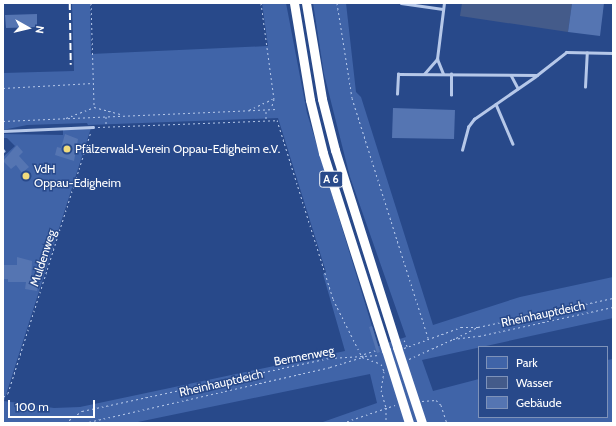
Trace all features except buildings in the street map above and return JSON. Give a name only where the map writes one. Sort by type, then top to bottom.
[{"type":"highway","name":"A 6","points":[[294,3],[310,100],[323,153],[409,423]]},
{"type":"highway","name":"A 6","points":[[306,3],[322,98],[335,150],[403,347],[422,423]]},
{"type":"lane","points":[[401,3],[443,8]]},
{"type":"lane","points":[[443,74],[437,59],[444,3]]},
{"type":"lane","points":[[462,150],[468,127],[474,119],[537,75],[566,52],[613,53]]},
{"type":"lane","points":[[585,87],[587,53]]},
{"type":"lane","points":[[424,74],[437,59]]},
{"type":"lane","points":[[397,94],[398,74],[537,75]]},
{"type":"lane","points":[[451,74],[451,94]]},
{"type":"lane","points":[[511,75],[518,88]]},
{"type":"lane","points":[[496,104],[513,144]]},
{"type":"lane","points":[[3,131],[93,127]]},
{"type":"path","points":[[91,3],[94,107]]},
{"type":"path","points":[[261,3],[274,99],[271,110]]},
{"type":"path","points":[[337,3],[352,98],[428,339]]},
{"type":"path","points":[[3,88],[93,83]]},
{"type":"path","points":[[249,110],[274,99]]},
{"type":"path","points":[[65,118],[94,107],[124,115]]},
{"type":"path","points":[[3,122],[124,115],[277,109]]},
{"type":"path","points":[[266,110],[266,120]]},
{"type":"path","points":[[106,116],[106,126]]},
{"type":"path","points":[[93,127],[277,120],[333,299],[362,357],[381,364],[384,371],[381,390],[386,408],[386,423]]},
{"type":"path","name":"Muldenweg","points":[[3,397],[8,393],[93,127]]},
{"type":"path","points":[[404,340],[403,347],[461,328],[478,327],[613,298]]},
{"type":"path","name":"Rheinhauptdeich","points":[[453,339],[479,336],[613,307]]},
{"type":"path","points":[[416,354],[478,327]]},
{"type":"path","points":[[362,357],[376,350]]},
{"type":"path","name":"Bermenweg","points":[[65,423],[82,412],[330,358],[362,357]]},
{"type":"path","name":"Rheinhauptdeich","points":[[84,423],[362,357]]},
{"type":"path","points":[[342,423],[386,408]]},
{"type":"green space","points":[[72,3],[90,3],[91,54],[268,46],[262,3],[286,3],[307,113],[378,346],[406,337],[350,177],[324,74],[313,3],[346,3],[356,92],[361,97],[433,325],[520,297],[613,277],[613,318],[486,346],[478,346],[478,348],[422,360],[433,391],[478,379],[478,418],[608,418],[608,360],[613,359],[613,423],[320,423],[377,403],[370,374],[133,423],[3,423],[3,157],[15,146],[7,138],[3,138],[3,134],[63,135],[63,130],[91,128],[4,401],[54,408],[80,407],[345,351],[323,274],[326,272],[278,118],[88,125],[87,123],[27,125],[3,130],[3,73],[74,71]]},
{"type":"water","points":[[462,3],[572,3],[568,32],[460,16]]},
{"type":"railway","points":[[70,3],[71,65]]},
{"type":"place","name":"Pfälzerwald-Verein Oppau-Edigheim e.V.","points":[[67,149]]},
{"type":"place","name":"VdH Oppau-Edigheim","points":[[26,176]]}]
